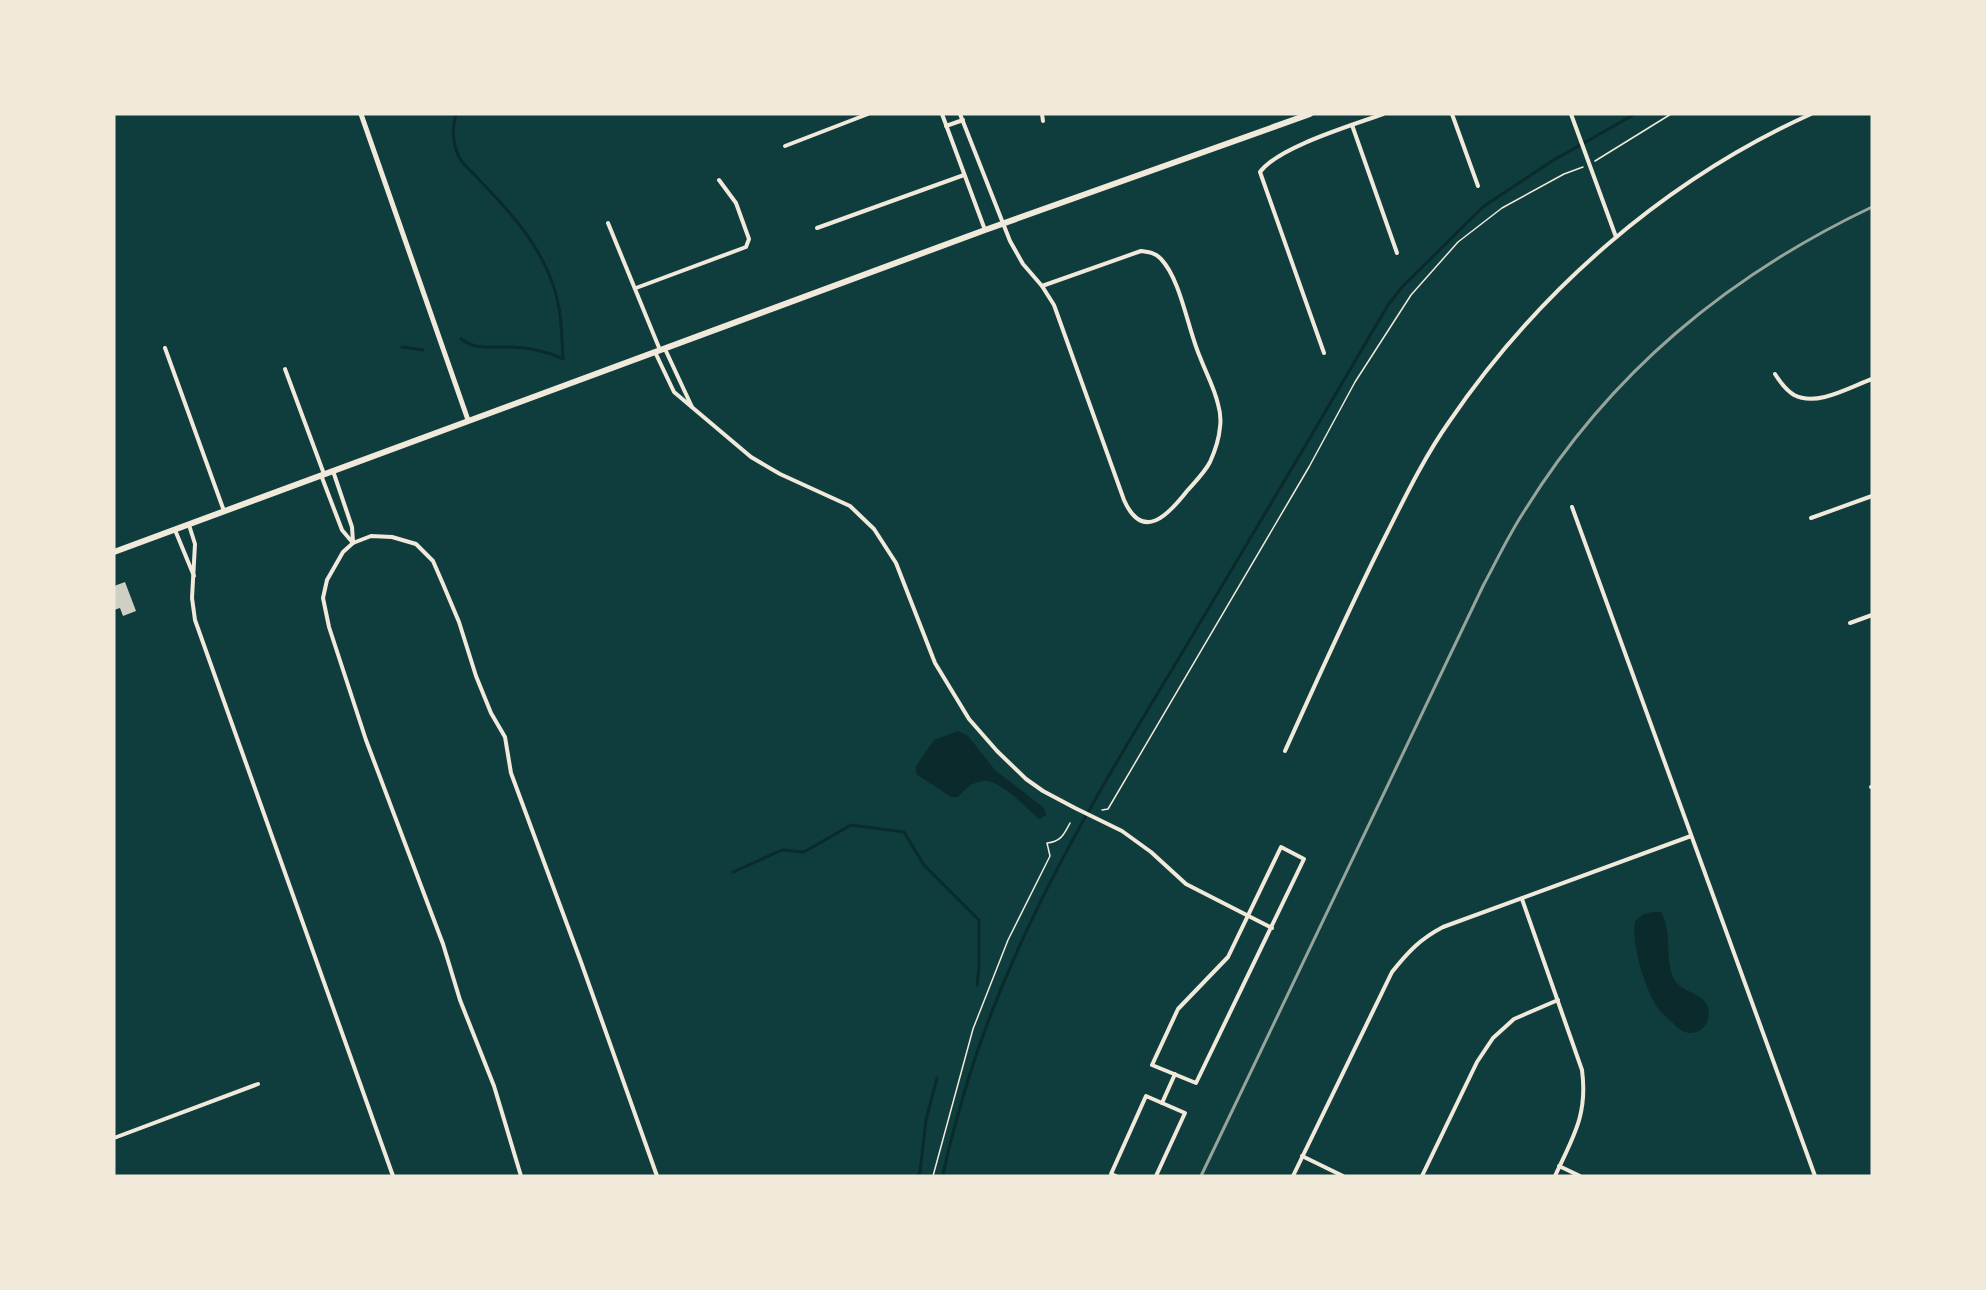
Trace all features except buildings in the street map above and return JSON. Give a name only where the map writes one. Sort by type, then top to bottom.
[{"type":"main road","points":[[114,552],[1002,223],[1310,114]]},
{"type":"street","points":[[361,114],[468,420]]},
{"type":"street","points":[[785,146],[868,114]]},
{"type":"street","points":[[942,114],[985,230]]},
{"type":"street","points":[[960,114],[1010,241],[1023,264],[1042,286],[1054,305],[1127,507],[1142,521],[1148,523],[1159,520],[1172,511],[1209,464],[1220,425],[1219,406],[1212,385],[1166,266],[1151,252],[1141,250],[1042,286]]},
{"type":"street","points":[[1042,114],[1043,121]]},
{"type":"street","points":[[1324,353],[1260,172],[1278,158],[1304,144],[1383,114]]},
{"type":"street","points":[[1452,114],[1478,186]]},
{"type":"street","points":[[1571,114],[1616,237]]},
{"type":"street","points":[[1285,751],[1356,594],[1411,486],[1448,423],[1500,353],[1576,271],[1668,196],[1736,152],[1811,114]]},
{"type":"street","points":[[946,126],[963,120]]},
{"type":"street","points":[[1352,125],[1397,253]]},
{"type":"street","points":[[817,228],[964,175]]},
{"type":"street","points":[[636,288],[746,247],[749,239],[736,204],[719,180]]},
{"type":"street","points":[[608,223],[636,288],[674,392],[751,457],[775,471],[850,506],[874,529],[896,563],[935,663],[969,719],[997,751],[1026,779],[1043,791],[1139,842],[1186,884],[1272,928]]},
{"type":"street","points":[[165,348],[224,511]]},
{"type":"street","points":[[660,350],[692,408]]},
{"type":"street","points":[[285,369],[342,530],[353,543]]},
{"type":"street","points":[[1774,374],[1793,394],[1815,399],[1872,379]]},
{"type":"street","points":[[333,471],[352,527],[353,543]]},
{"type":"street","points":[[1811,518],[1872,496]]},
{"type":"street","points":[[1572,507],[1815,1176]]},
{"type":"street","points":[[189,524],[195,544],[192,598],[195,620],[393,1176]]},
{"type":"street","points":[[175,529],[194,577]]},
{"type":"street","points":[[520,1176],[494,1086],[460,1000],[443,944],[366,740],[329,627],[323,598],[331,571],[343,552],[353,543],[371,536],[392,537],[416,544],[433,561],[459,622],[476,676],[491,713],[505,737],[511,774],[657,1176]]},
{"type":"street","points":[[1850,623],[1872,615]]},
{"type":"street","points":[[1293,1176],[1392,972],[1408,952],[1425,937],[1443,927],[1692,836]]},
{"type":"street","points":[[1281,847],[1304,859],[1272,928],[1196,1083],[1152,1065],[1178,1009],[1228,957],[1281,847]]},
{"type":"street","points":[[1522,899],[1582,1070],[1584,1100],[1578,1126],[1555,1176]]},
{"type":"street","points":[[1422,1176],[1477,1062],[1493,1038],[1514,1019],[1557,1000]]},
{"type":"street","points":[[1162,1103],[1174,1074]]},
{"type":"street","points":[[114,1138],[258,1083]]},
{"type":"street","points":[[1116,1176],[1111,1174],[1146,1096],[1185,1113],[1156,1176]]},
{"type":"street","points":[[1302,1156],[1343,1176]]},
{"type":"street","points":[[1559,1166],[1580,1176]]},
{"type":"path","points":[[1102,810],[1108,809],[1309,467],[1354,382],[1411,295],[1458,242],[1502,208],[1564,174],[1589,165],[1671,114]]},
{"type":"path","points":[[933,1176],[974,1029],[988,991],[1008,940],[1050,856],[1047,843],[1063,837],[1070,823]]},
{"type":"water","points":[[958,731],[968,736],[995,770],[1044,808],[1046,815],[1039,819],[1014,796],[992,782],[978,782],[958,797],[951,797],[916,774],[916,766],[934,740]]},
{"type":"water","points":[[1661,912],[1665,920],[1669,963],[1674,979],[1682,987],[1702,998],[1708,1008],[1707,1023],[1696,1032],[1682,1031],[1661,1012],[1644,978],[1635,941],[1635,921],[1644,914]]},
{"type":"waterway","points":[[456,114],[454,139],[462,162],[522,228],[534,246],[554,286],[559,308],[563,359]]},
{"type":"waterway","points":[[943,1176],[965,1090],[984,1032],[1032,919],[1059,865],[1119,759],[1388,305],[1403,286],[1484,206],[1552,161],[1635,114]]},
{"type":"waterway","points":[[461,339],[479,347],[532,349],[563,359]]},
{"type":"waterway","points":[[402,347],[423,350]]},
{"type":"waterway","points":[[733,872],[782,850],[804,852],[851,825],[904,832],[924,865],[979,920],[977,985]]},
{"type":"waterway","points":[[918,1176],[926,1120],[937,1078]]},
{"type":"railway","points":[[1201,1176],[1483,586],[1519,519],[1558,460],[1634,372],[1676,333],[1721,297],[1769,264],[1819,234],[1872,207]]}]
